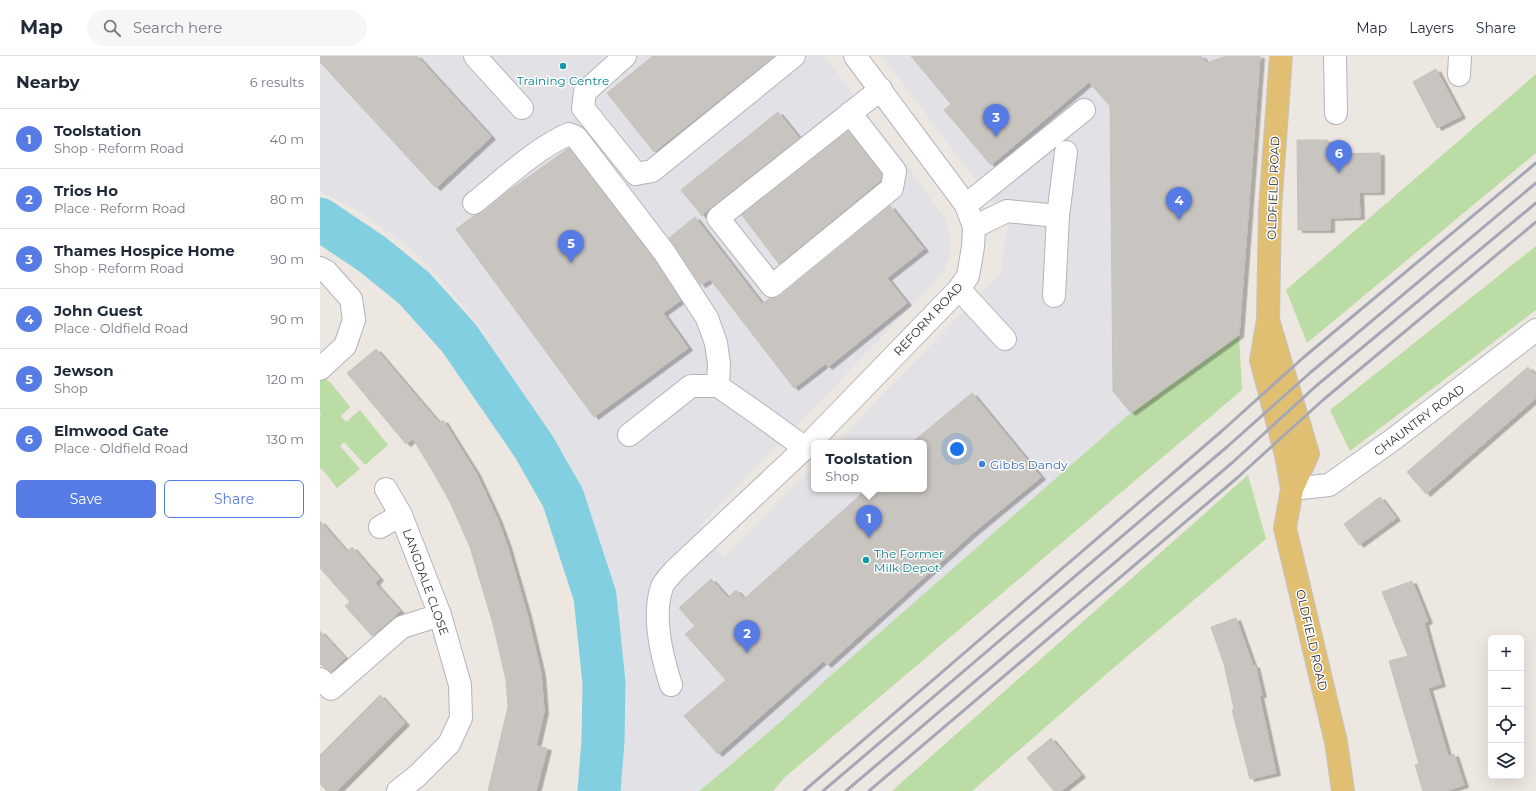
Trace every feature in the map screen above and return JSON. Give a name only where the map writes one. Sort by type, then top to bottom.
[{"type":"main road","name":"OLDFIELD ROAD","points":[[1281,56],[1270,210],[1268,320],[1308,454],[1292,490],[1285,528],[1336,742],[1343,791]]},
{"type":"street","points":[[475,56],[522,108]]},
{"type":"street","points":[[625,56],[585,92],[583,108],[636,174],[652,171],[794,56]]},
{"type":"street","name":"REFORM ROAD","points":[[813,440],[959,289],[968,276],[973,247],[974,227],[966,205],[855,56]]},
{"type":"street","points":[[1335,56],[1336,113]]},
{"type":"street","points":[[850,112],[895,171],[892,188],[772,286],[718,218],[850,112],[881,89]]},
{"type":"street","points":[[966,205],[1084,110]]},
{"type":"street","points":[[474,203],[548,145],[569,134],[576,137],[664,252],[707,318],[716,343],[719,364],[718,386]]},
{"type":"street","points":[[1054,296],[1058,216],[1066,152]]},
{"type":"street","points":[[974,227],[1006,211],[1058,216]]},
{"type":"street","points":[[320,268],[326,271],[351,299],[354,320],[344,346],[320,369]]},
{"type":"street","points":[[959,289],[1005,339]]},
{"type":"street","name":"CHAUNTRY ROAD","points":[[1292,490],[1329,484],[1391,441],[1536,330]]},
{"type":"street","points":[[629,435],[691,386],[718,386],[805,448]]},
{"type":"street","name":"REFORM ROAD","points":[[671,685],[665,668],[659,628],[658,604],[662,585],[675,570],[811,442]]},
{"type":"street","name":"LANGDALE CLOSE","points":[[386,489],[402,515],[440,615],[460,685],[461,718],[449,744],[398,791]]},
{"type":"street","name":"LANGDALE CLOSE","points":[[380,527],[402,515]]},
{"type":"street","points":[[320,679],[331,689],[402,627],[440,615]]},
{"type":"shaded area","points":[[320,56],[824,56],[909,168],[946,220],[951,240],[950,255],[945,269],[930,287],[699,527],[723,558],[811,468],[811,492],[927,492],[927,440],[839,440],[1000,274],[1008,223],[882,56],[1260,56],[1239,335],[829,677],[803,702],[699,791],[613,791],[620,761],[621,667],[614,617],[587,518],[564,465],[478,324],[434,271],[404,243],[358,211],[320,192]]},
{"type":"green space","points":[[1536,74],[1536,153],[1307,343],[1286,290]]},
{"type":"green space","points":[[1536,246],[1536,310],[1350,451],[1330,410]]},
{"type":"green space","points":[[1239,335],[1242,390],[785,777],[773,791],[699,791],[765,735],[829,677],[1126,417]]},
{"type":"green space","points":[[320,375],[331,383],[350,407],[341,416],[346,422],[360,410],[388,445],[365,465],[344,442],[340,446],[360,469],[337,488],[322,469],[320,469]]},
{"type":"green space","points":[[1248,475],[1266,539],[1117,665],[972,791],[892,791]]},
{"type":"building","points":[[320,56],[417,56],[491,137],[436,188],[320,62]]},
{"type":"building","points":[[653,56],[774,56],[654,152],[607,93]]},
{"type":"building","points":[[911,56],[1201,56],[1207,63],[1226,56],[1260,56],[1239,335],[1131,413],[1113,391],[1110,106],[1089,82],[991,165],[944,110],[951,104]]},
{"type":"building","points":[[1436,69],[1461,116],[1437,128],[1413,82]]},
{"type":"building","points":[[778,112],[799,138],[710,208],[702,216],[681,190]]},
{"type":"building","points":[[848,131],[882,174],[880,181],[779,264],[742,215]]},
{"type":"building","points":[[1297,140],[1328,140],[1329,154],[1380,153],[1380,192],[1359,192],[1360,217],[1330,218],[1330,230],[1298,230]]},
{"type":"building","points":[[569,148],[654,259],[681,300],[663,313],[688,348],[594,417],[456,229],[475,215],[482,213],[506,193]]},
{"type":"building","points":[[890,206],[924,249],[887,278],[907,303],[828,367],[825,364],[794,388],[710,279],[701,285],[669,238],[695,217],[762,304],[770,298],[780,296]]},
{"type":"building","points":[[376,349],[439,423],[443,420],[476,473],[497,518],[507,545],[527,614],[541,673],[544,711],[536,746],[547,748],[536,791],[488,791],[508,707],[506,680],[493,624],[470,547],[450,502],[432,470],[413,439],[406,444],[347,373]]},
{"type":"building","points":[[1528,367],[1536,376],[1536,398],[1426,494],[1407,472]]},
{"type":"building","points":[[972,393],[1041,477],[974,532],[827,665],[823,661],[718,754],[684,716],[726,680],[685,634],[695,626],[679,608],[711,579],[728,598],[736,590],[744,599],[864,492],[927,492],[927,440],[915,440]]},
{"type":"building","points":[[1380,497],[1396,518],[1359,545],[1344,524]]},
{"type":"building","points":[[320,521],[347,552],[352,547],[379,578],[375,583],[400,611],[372,636],[345,606],[350,602],[320,568]]},
{"type":"building","points":[[1412,581],[1428,621],[1424,623],[1441,684],[1428,688],[1448,756],[1454,754],[1464,785],[1445,791],[1423,791],[1415,765],[1419,764],[1389,661],[1408,656],[1382,592]]},
{"type":"building","points":[[1236,618],[1253,666],[1255,665],[1262,695],[1259,695],[1276,773],[1250,779],[1232,710],[1234,709],[1224,664],[1211,627]]},
{"type":"building","points":[[320,631],[345,658],[331,672],[320,664]]},
{"type":"building","points":[[380,695],[405,723],[337,791],[327,791],[320,784],[320,755]]},
{"type":"building","points":[[1051,738],[1081,775],[1061,791],[1054,791],[1027,758]]},
{"type":"waterway","points":[[320,219],[372,254],[414,288],[459,338],[534,447],[563,498],[595,596],[604,683],[603,741],[599,791]]},
{"type":"railway","points":[[804,791],[1223,430],[1304,357],[1536,163]]},
{"type":"railway","points":[[823,791],[1228,446],[1311,372],[1536,183]]},
{"type":"railway","points":[[846,791],[1233,462],[1316,386],[1536,203]]},
{"type":"railway","points":[[869,791],[1237,478],[1323,400],[1536,222]]},
{"type":"place","name":"Training Centre","points":[[563,66]]},
{"type":"place","name":"Thames Hospice Home","points":[[996,137]]},
{"type":"place","name":"Elmwood Gate","points":[[1339,173]]},
{"type":"place","name":"John Guest","points":[[1179,220]]},
{"type":"place","name":"Jewson","points":[[571,263]]},
{"type":"place","name":"Gibbs Dandy","points":[[982,464]]},
{"type":"place","name":"Toolstation","points":[[869,538]]},
{"type":"place","name":"The Former Milk Depot","points":[[866,560]]},
{"type":"place","name":"Trios Ho","points":[[747,653]]}]
